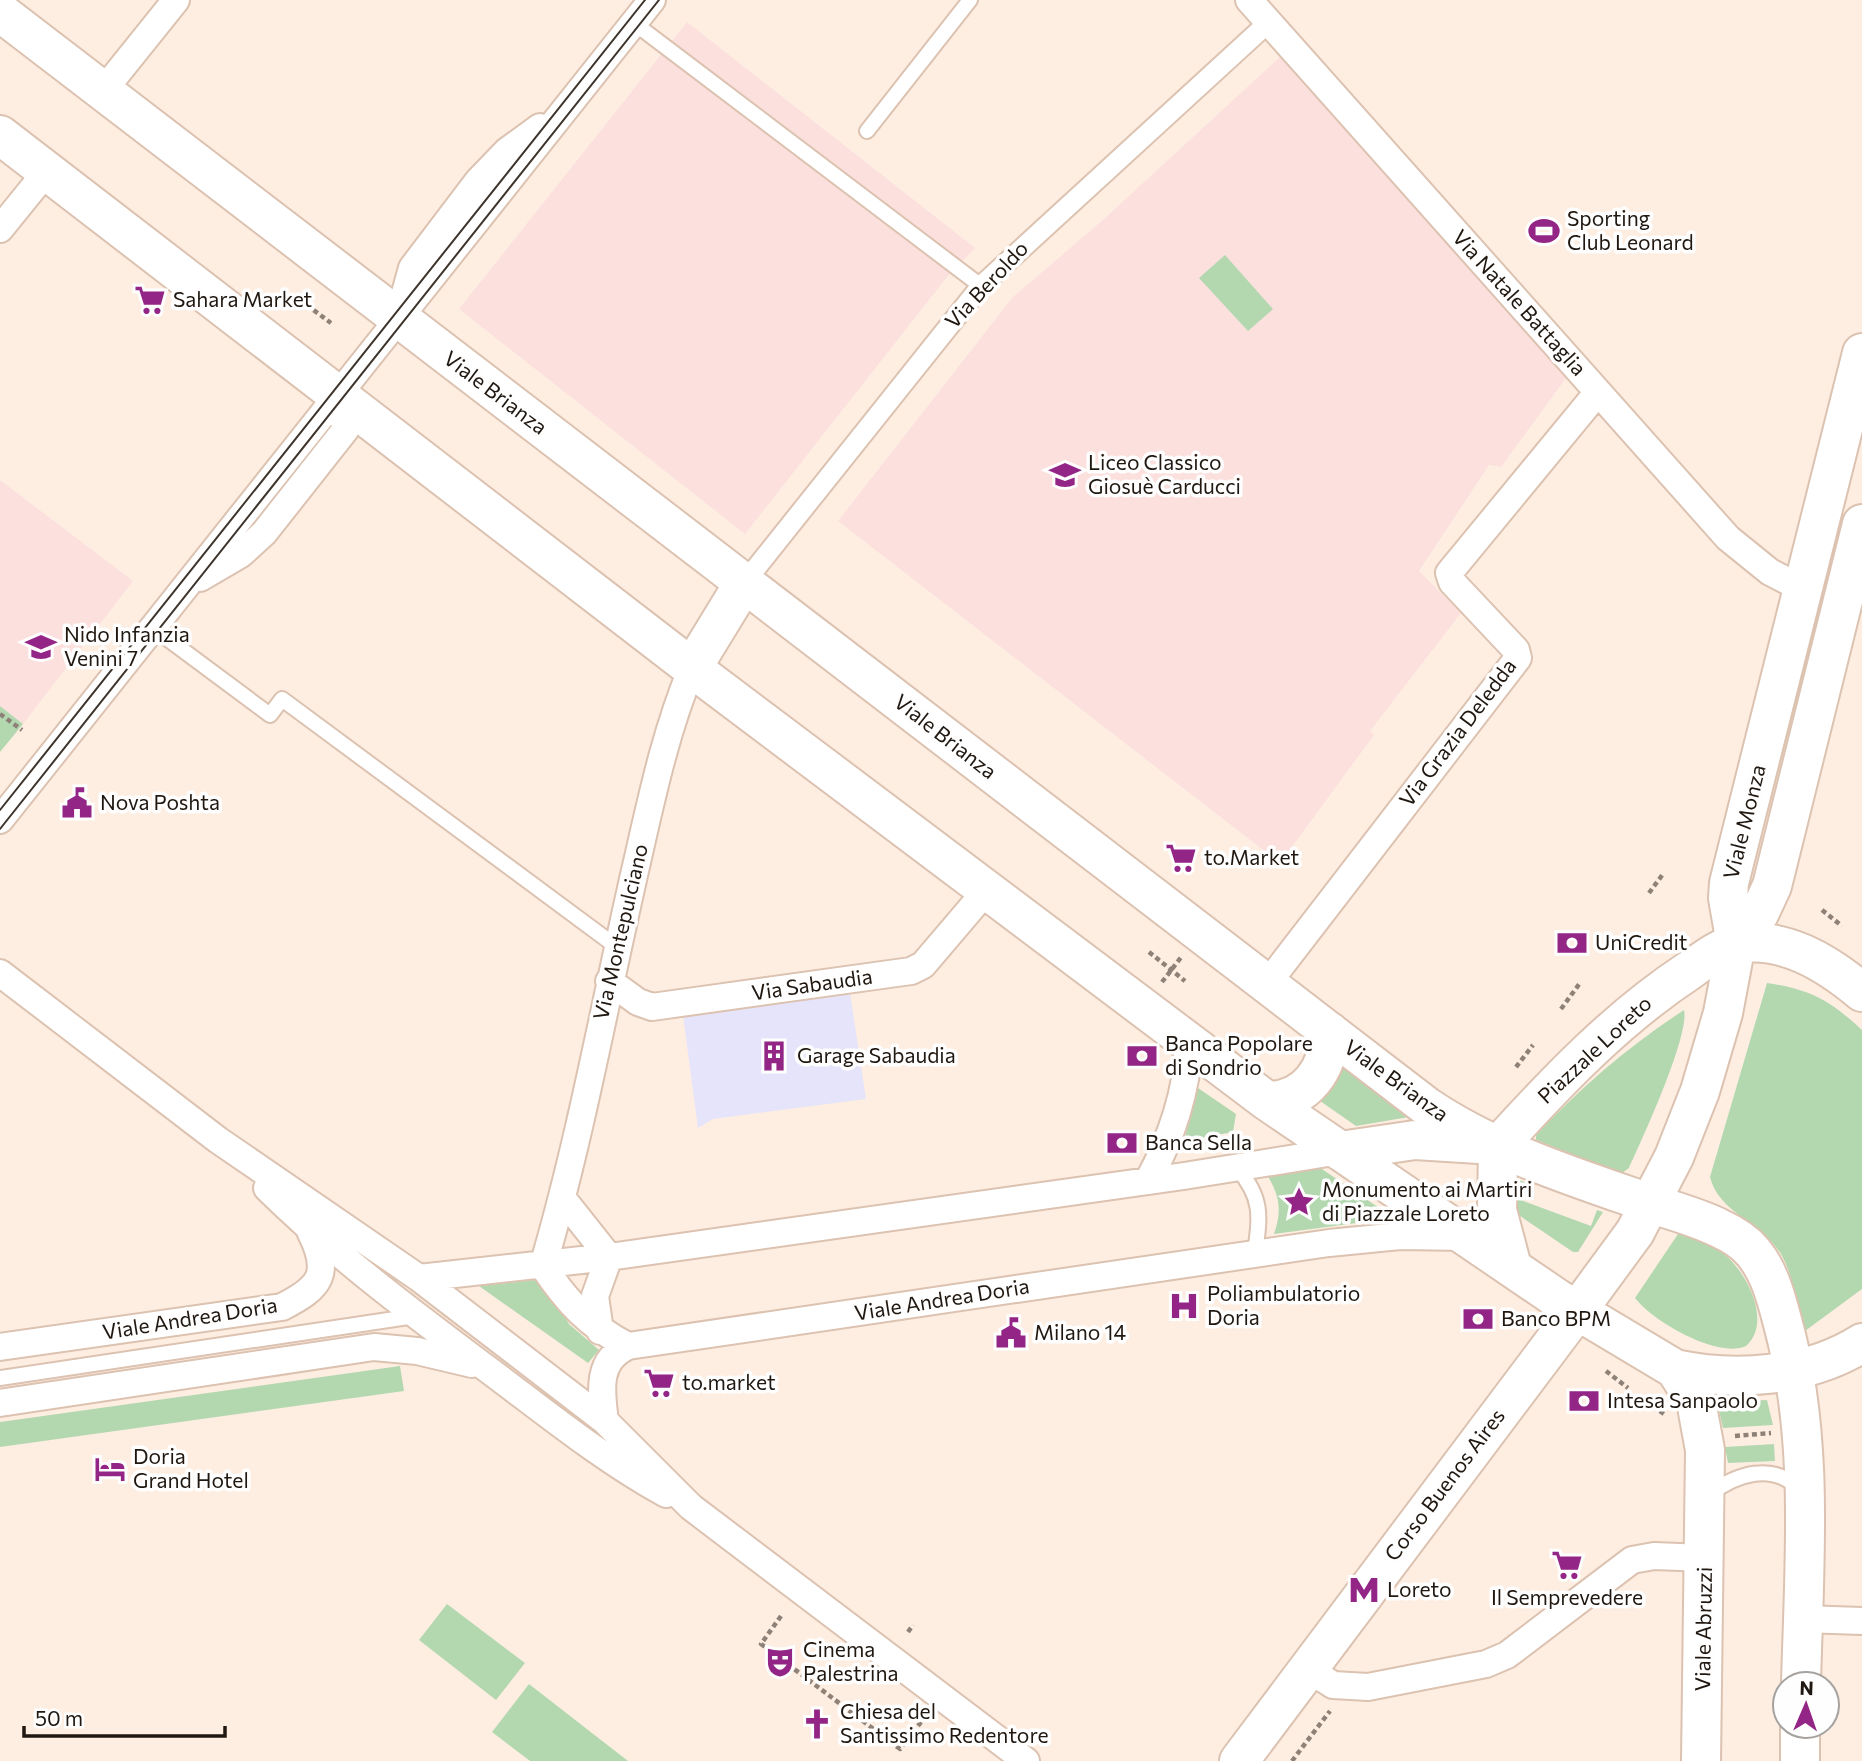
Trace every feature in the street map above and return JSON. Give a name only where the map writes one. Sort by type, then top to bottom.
[{"type":"main road","name":"Viale Brianza","points":[[0,12],[1426,1106],[1498,1146]]},
{"type":"main road","points":[[0,135],[692,668],[1267,1101],[1577,1311],[1675,1369],[1723,1375],[1794,1370],[1828,1360],[1862,1343]]},
{"type":"main road","name":"Viale Monza","points":[[1736,944],[1728,898],[1729,883],[1862,353]]},
{"type":"main road","name":"Viale Monza","points":[[1736,944],[1759,914],[1770,892],[1862,524]]},
{"type":"main road","points":[[692,668],[744,583]]},
{"type":"main road","points":[[1767,734],[1809,744]]},
{"type":"main road","points":[[1770,892],[1773,912],[1796,950]]},
{"type":"main road","points":[[1577,1311],[1616,1260],[1674,1157],[1700,1091],[1723,1013],[1736,944]]},
{"type":"main road","name":"Piazzale Loreto","points":[[1498,1146],[1609,1031],[1637,1007],[1698,964],[1736,944],[1773,944],[1796,950],[1831,969],[1862,992]]},
{"type":"main road","points":[[1267,1101],[1292,1097],[1316,1079],[1329,1049],[1330,1032]]},
{"type":"main road","points":[[1340,1151],[1415,1140],[1498,1146],[1720,1228],[1741,1240],[1753,1252],[1773,1290],[1794,1370],[1806,1500],[1801,1670]]},
{"type":"main road","points":[[1498,1146],[1497,1210],[1512,1267]]},
{"type":"main road","name":"Corso Buenos Aires","points":[[1239,1761],[1577,1311]]},
{"type":"main road","name":"Viale Abruzzi","points":[[1675,1369],[1692,1391],[1702,1420],[1706,1497],[1701,1761]]},
{"type":"main road","points":[[1800,1740],[1800,1761]]},
{"type":"street","points":[[103,91],[176,0]]},
{"type":"street","points":[[0,820],[187,586],[241,554],[264,533],[346,429],[338,395],[652,0]]},
{"type":"street","name":"Via Natale Battaglia","points":[[1249,0],[1728,538],[1770,572],[1803,589]]},
{"type":"street","name":"Via Beroldo","points":[[744,583],[981,286],[1269,22]]},
{"type":"street","points":[[0,229],[47,172]]},
{"type":"street","name":"Via Grazia Deledda","points":[[1267,984],[1518,658],[1516,650],[1452,582],[1449,573],[1598,392]]},
{"type":"street","name":"Via Montepulciano","points":[[543,1266],[563,1199],[609,981],[664,746],[692,668]]},
{"type":"street","name":"Via Sabaudia","points":[[609,981],[638,1002],[652,1007],[911,971],[923,965],[986,891]]},
{"type":"street","points":[[0,973],[218,1140],[419,1278],[483,1327],[605,1422],[691,1507],[1026,1761]]},
{"type":"street","points":[[1148,1181],[1162,1155],[1188,1065],[1188,1042]]},
{"type":"street","points":[[218,1140],[309,1230],[415,1316],[603,1457],[691,1507]]},
{"type":"street","points":[[419,1278],[609,1257],[1148,1181],[1340,1151]]},
{"type":"street","points":[[563,1199],[609,1257]]},
{"type":"street","name":"Viale Andrea Doria","points":[[0,1347],[282,1307],[305,1295],[317,1284],[323,1265],[320,1251],[309,1230]]},
{"type":"street","name":"Viale Andrea Doria","points":[[628,1346],[1255,1253],[1377,1238],[1468,1237]]},
{"type":"street","points":[[600,1331],[595,1296],[609,1257]]},
{"type":"street","points":[[543,1266],[568,1303],[600,1331],[628,1346],[610,1360],[603,1374],[605,1422]]},
{"type":"street","points":[[415,1316],[483,1327]]},
{"type":"street","name":"Viale Andrea Doria","points":[[0,1404],[374,1347],[448,1357],[487,1369]]},
{"type":"street","points":[[1308,1669],[1333,1685],[1368,1687],[1478,1667],[1507,1655],[1632,1560],[1654,1556],[1705,1558]]},
{"type":"street","points":[[1803,1619],[1862,1620]]},
{"type":"lane","points":[[867,131],[970,0]]},
{"type":"lane","points":[[634,23],[981,286]]},
{"type":"lane","points":[[153,628],[270,715],[282,699],[617,947]]},
{"type":"lane","points":[[1237,1168],[1253,1186],[1260,1216],[1255,1253]]},
{"type":"lane","name":"Viale Andrea Doria","points":[[0,1378],[415,1316]]},
{"type":"lane","name":"Viale Andrea Doria","points":[[283,1337],[374,1347]]},
{"type":"lane","points":[[1706,1497],[1738,1477],[1764,1473],[1792,1482],[1806,1500]]},
{"type":"path","points":[[300,300],[331,323]]},
{"type":"path","points":[[1,717],[22,730]]},
{"type":"path","points":[[1650,893],[1663,874]]},
{"type":"path","points":[[1822,910],[1842,926]]},
{"type":"path","points":[[1159,986],[1187,949]]},
{"type":"path","points":[[1149,952],[1185,981]]},
{"type":"path","points":[[1561,1009],[1580,983]]},
{"type":"path","points":[[1516,1067],[1533,1045]]},
{"type":"path","points":[[1606,1371],[1628,1388]]},
{"type":"path","points":[[1646,1401],[1667,1416]]},
{"type":"path","points":[[1723,1437],[1773,1433]]},
{"type":"path","points":[[781,1616],[761,1644],[900,1749],[921,1722]]},
{"type":"path","points":[[908,1632],[913,1625]]},
{"type":"path","points":[[1292,1761],[1330,1711]]},
{"type":"shaded area","points":[[687,22],[975,248],[947,277],[745,534],[459,309]]},
{"type":"shaded area","points":[[1280,57],[1566,378],[1501,467],[1489,465],[1419,571],[1461,613],[1370,731],[1374,735],[1280,863],[838,521],[1012,298],[1104,219]]},
{"type":"shaded area","name":"Nido Infanzia Venini 7","points":[[0,480],[133,581],[23,724],[0,706]]},
{"type":"shaded area","points":[[849,986],[866,1099],[713,1119],[698,1128],[682,1008]]},
{"type":"green space","points":[[1225,255],[1273,309],[1248,331],[1199,278]]},
{"type":"green space","points":[[0,706],[23,724],[0,752]]},
{"type":"green space","points":[[1767,983],[1796,989],[1819,998],[1840,1011],[1862,1030],[1862,1289],[1805,1331],[1802,1329],[1792,1282],[1782,1256],[1764,1235],[1732,1210],[1715,1190],[1710,1177]]},
{"type":"green space","points":[[1684,1010],[1684,1023],[1673,1064],[1629,1168],[1622,1173],[1536,1140],[1536,1135],[1588,1084],[1644,1038]]},
{"type":"green space","points":[[1338,1062],[1409,1117],[1356,1126],[1310,1094]]},
{"type":"green space","points":[[1198,1088],[1236,1114],[1233,1132],[1184,1141]]},
{"type":"green space","points":[[1319,1167],[1394,1218],[1274,1234],[1278,1204],[1275,1190],[1267,1175]]},
{"type":"green space","points":[[1516,1179],[1530,1184],[1523,1201],[1591,1226],[1597,1210],[1603,1212],[1578,1252],[1573,1252],[1520,1216],[1515,1206]]},
{"type":"green space","points":[[1678,1234],[1719,1250],[1741,1272],[1757,1311],[1754,1336],[1746,1346],[1734,1349],[1719,1347],[1686,1336],[1656,1317],[1635,1298]]},
{"type":"green space","points":[[544,1279],[569,1324],[599,1350],[588,1363],[479,1286]]},
{"type":"green space","points":[[400,1366],[404,1391],[0,1447],[0,1422]]},
{"type":"green space","points":[[1767,1400],[1773,1425],[1723,1428],[1717,1402]]},
{"type":"green space","points":[[1774,1444],[1775,1461],[1728,1463],[1725,1447]]},
{"type":"green space","points":[[447,1604],[525,1663],[496,1700],[419,1640]]},
{"type":"green space","points":[[529,1684],[628,1761],[530,1761],[492,1732]]},
{"type":"tram line","points":[[0,810],[645,0]]},
{"type":"tram line","points":[[0,829],[659,0]]},
{"type":"place","name":"Sporting Club Leonard","points":[[1544,231]]},
{"type":"place","name":"Sahara Market","points":[[150,300]]},
{"type":"place","name":"Liceo Classico Giosuè Carducci","points":[[1065,475]]},
{"type":"place","name":"Nido Infanzia Venini 7","points":[[41,647]]},
{"type":"place","name":"Nova Poshta","points":[[77,803]]},
{"type":"place","name":"to.Market","points":[[1181,858]]},
{"type":"place","name":"UniCredit","points":[[1572,943]]},
{"type":"place","name":"Garage Sabaudia","points":[[774,1056]]},
{"type":"place","name":"Banca Popolare di Sondrio","points":[[1142,1056]]},
{"type":"place","name":"Banca Sella","points":[[1122,1143]]},
{"type":"place","name":"Monumento ai Martiri di Piazzale Loreto","points":[[1299,1202]]},
{"type":"place","name":"Poliambulatorio Doria","points":[[1184,1306]]},
{"type":"place","name":"Banco BPM","points":[[1478,1319]]},
{"type":"place","name":"Milano 14","points":[[1011,1333]]},
{"type":"place","name":"to.market","points":[[659,1383]]},
{"type":"place","name":"Intesa Sanpaolo","points":[[1584,1401]]},
{"type":"place","name":"Doria Grand Hotel","points":[[110,1469]]},
{"type":"place","name":"Il Semprevedere","points":[[1567,1565]]},
{"type":"place","name":"Loreto","points":[[1364,1590]]},
{"type":"place","name":"Cinema Palestrina","points":[[780,1662]]},
{"type":"place","name":"Chiesa del Santissimo Redentore","points":[[817,1724]]}]
